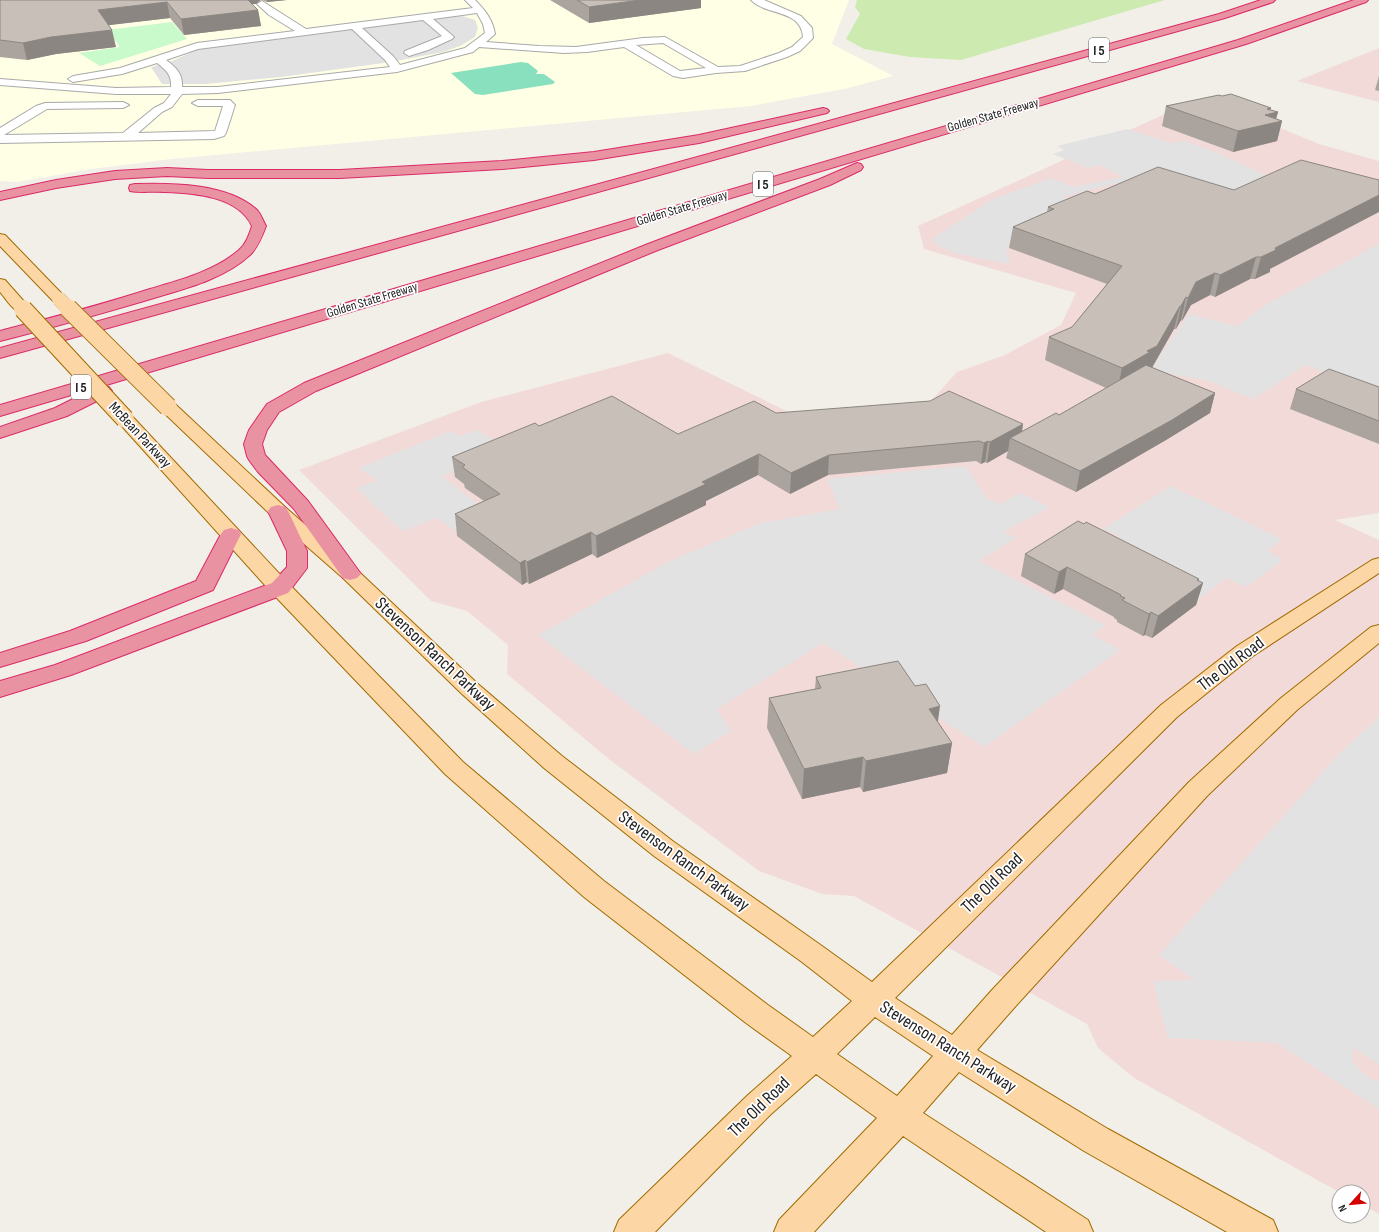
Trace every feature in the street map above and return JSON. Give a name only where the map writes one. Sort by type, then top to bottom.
[{"type":"highway","name":"I 5","points":[[0,353],[1222,16],[1270,0]]},
{"type":"highway","name":"Golden State Freeway","points":[[0,410],[1242,42],[1363,0]]},
{"type":"highway","points":[[857,105],[927,97]]},
{"type":"highway","points":[[0,196],[56,184],[115,175],[167,172],[329,175],[502,165],[586,157],[699,139],[834,109]]},
{"type":"highway","points":[[350,574],[301,505],[265,468],[256,456],[253,444],[258,430],[273,408],[310,387],[659,244],[825,182],[926,135]]},
{"type":"highway","points":[[0,336],[110,306],[181,284],[216,270],[241,256],[254,242],[259,226],[253,213],[238,203],[217,195],[186,190],[157,188],[123,189]]},
{"type":"highway","points":[[74,195],[104,190]]},
{"type":"highway","points":[[0,433],[61,412],[162,363]]},
{"type":"highway","points":[[0,689],[63,670],[280,588],[297,568],[297,551],[278,511]]},
{"type":"highway","points":[[0,660],[26,654],[112,624],[206,585],[231,534]]},
{"type":"main road","name":"Stevenson Ranch Parkway","points":[[0,238],[168,407],[278,511],[350,574],[430,652],[553,762],[664,849],[812,954],[873,1000],[955,1053],[1096,1140],[1261,1232]]},
{"type":"main road","name":"McBean Parkway","points":[[0,284],[280,588]]},
{"type":"main road","name":"The Old Road","points":[[631,1232],[759,1106],[873,1000],[1169,711],[1245,651],[1379,564]]},
{"type":"main road","points":[[280,588],[454,768],[594,889],[814,1056],[900,1116],[1076,1232]]},
{"type":"main road","points":[[791,1232],[900,1116],[1008,993],[1198,789],[1289,704],[1379,632]]},
{"type":"lane","points":[[0,82],[116,91],[180,85],[218,90],[397,69],[469,50],[490,34],[490,25],[480,10],[470,0]]},
{"type":"lane","points":[[627,44],[677,74],[683,75],[716,70],[741,69],[796,49],[808,38],[807,28],[798,18],[756,0]]},
{"type":"lane","points":[[262,4],[279,18],[295,25],[304,33]]},
{"type":"lane","points":[[26,84],[122,71],[160,60],[197,46],[480,10]]},
{"type":"lane","points":[[373,60],[389,58],[424,48],[449,37],[426,17]]},
{"type":"lane","points":[[354,26],[389,58],[397,69]]},
{"type":"lane","points":[[477,44],[554,50],[576,50],[665,40],[716,70]]},
{"type":"lane","points":[[160,60],[175,72],[180,85]]},
{"type":"lane","points":[[126,137],[158,110],[168,105],[180,85]]},
{"type":"lane","points":[[0,133],[45,106],[168,105],[215,102],[226,102],[229,105],[220,133],[214,135],[0,139]]},
{"type":"shaded area","points":[[0,0],[849,0],[832,44],[893,76],[844,89],[750,106],[171,159],[91,169],[17,182],[0,181]]},
{"type":"shaded area","points":[[459,15],[475,20],[478,28],[475,37],[460,46],[443,52],[391,62],[281,77],[205,84],[162,84],[151,67],[170,62],[196,50],[214,46]]},
{"type":"shaded area","points":[[1379,48],[1379,102],[1297,81]]},
{"type":"shaded area","points":[[1230,107],[1319,144],[1379,161],[1379,513],[1335,520],[1379,540],[1379,1214],[1371,1210],[1371,1184],[1331,1184],[1331,1188],[1134,1078],[1098,1048],[1087,1024],[854,896],[822,894],[759,871],[610,760],[507,674],[508,645],[467,611],[431,601],[299,470],[481,402],[668,353],[807,421],[922,411],[957,372],[1005,355],[1061,325],[1076,293],[924,249],[918,226],[1165,114]]},
{"type":"shaded area","points":[[1127,129],[1171,143],[1186,141],[1224,156],[1278,181],[1279,201],[1156,173],[1063,197],[1080,204],[1017,231],[1006,248],[1010,264],[958,254],[938,246],[932,239],[993,199],[1051,178],[1073,187],[1123,177],[1100,165],[1088,168],[1053,154],[1064,150],[1057,146]]},
{"type":"shaded area","points":[[1379,244],[1379,407],[1340,379],[1306,365],[1253,399],[1209,381],[1150,370],[1189,314],[1238,326],[1264,306]]},
{"type":"shaded area","points":[[477,430],[510,450],[442,476],[490,514],[455,531],[437,518],[403,531],[357,488],[377,480],[359,468],[450,431],[461,436]]},
{"type":"shaded area","points":[[965,466],[987,498],[1000,504],[1021,493],[1050,507],[1003,532],[1016,538],[979,561],[1105,625],[1093,635],[1120,650],[984,747],[823,643],[717,709],[731,731],[694,754],[538,635],[668,562],[760,523],[840,509],[827,479]]},
{"type":"shaded area","points":[[1171,486],[1282,539],[1267,551],[1283,560],[1246,587],[1227,578],[1197,600],[1099,550],[1118,536],[1103,529]]},
{"type":"shaded area","points":[[1379,717],[1379,1064],[1354,1048],[1352,1061],[1366,1076],[1379,1082],[1379,1109],[1277,1043],[1168,1038],[1153,981],[1195,980],[1159,955],[1341,752]]},
{"type":"green space","points":[[857,0],[1165,0],[961,60],[910,57],[864,49],[846,39],[860,14],[855,7]]},
{"type":"green space","points":[[172,22],[187,39],[100,66],[79,53],[120,47],[107,30]]},
{"type":"green space","points":[[521,62],[528,63],[538,71],[536,74],[544,74],[555,82],[553,84],[483,95],[475,94],[451,73]]},
{"type":"building","points":[[0,0],[248,0],[258,10],[181,19],[167,2],[98,10],[112,30],[51,37],[23,43],[0,40]]},
{"type":"building","points":[[577,0],[640,0],[589,7]]},
{"type":"building","points":[[1231,94],[1271,108],[1267,109],[1278,112],[1265,115],[1282,121],[1238,131],[1166,106],[1219,95],[1222,96]]},
{"type":"building","points":[[1301,160],[1379,180],[1379,195],[1275,248],[1276,250],[1261,257],[1256,257],[1220,275],[1215,273],[1196,282],[1188,298],[1186,297],[1180,306],[1157,346],[1147,351],[1150,352],[1122,368],[1049,337],[1072,327],[1122,266],[1013,227],[1054,209],[1048,207],[1087,191],[1095,194],[1158,167],[1234,190]]},
{"type":"building","points":[[1146,365],[1215,393],[1172,420],[1080,471],[1010,438],[1056,413],[1059,415]]},
{"type":"building","points":[[1329,369],[1379,387],[1379,421],[1296,389]]},
{"type":"building","points":[[949,391],[1023,424],[990,442],[988,441],[984,443],[979,441],[829,455],[791,473],[759,454],[702,482],[706,484],[596,536],[591,532],[527,562],[525,560],[520,563],[455,514],[500,494],[462,467],[465,465],[452,457],[535,423],[539,426],[612,396],[678,434],[754,401],[776,413],[930,401]]},
{"type":"building","points":[[1078,521],[1084,524],[1086,522],[1199,579],[1197,580],[1203,583],[1158,616],[1151,612],[1149,614],[1122,600],[1125,598],[1120,596],[1121,595],[1067,567],[1059,572],[1025,554]]},
{"type":"building","points":[[898,661],[915,686],[926,684],[940,706],[929,709],[952,743],[866,761],[863,757],[804,769],[769,698],[821,688],[816,677]]}]
